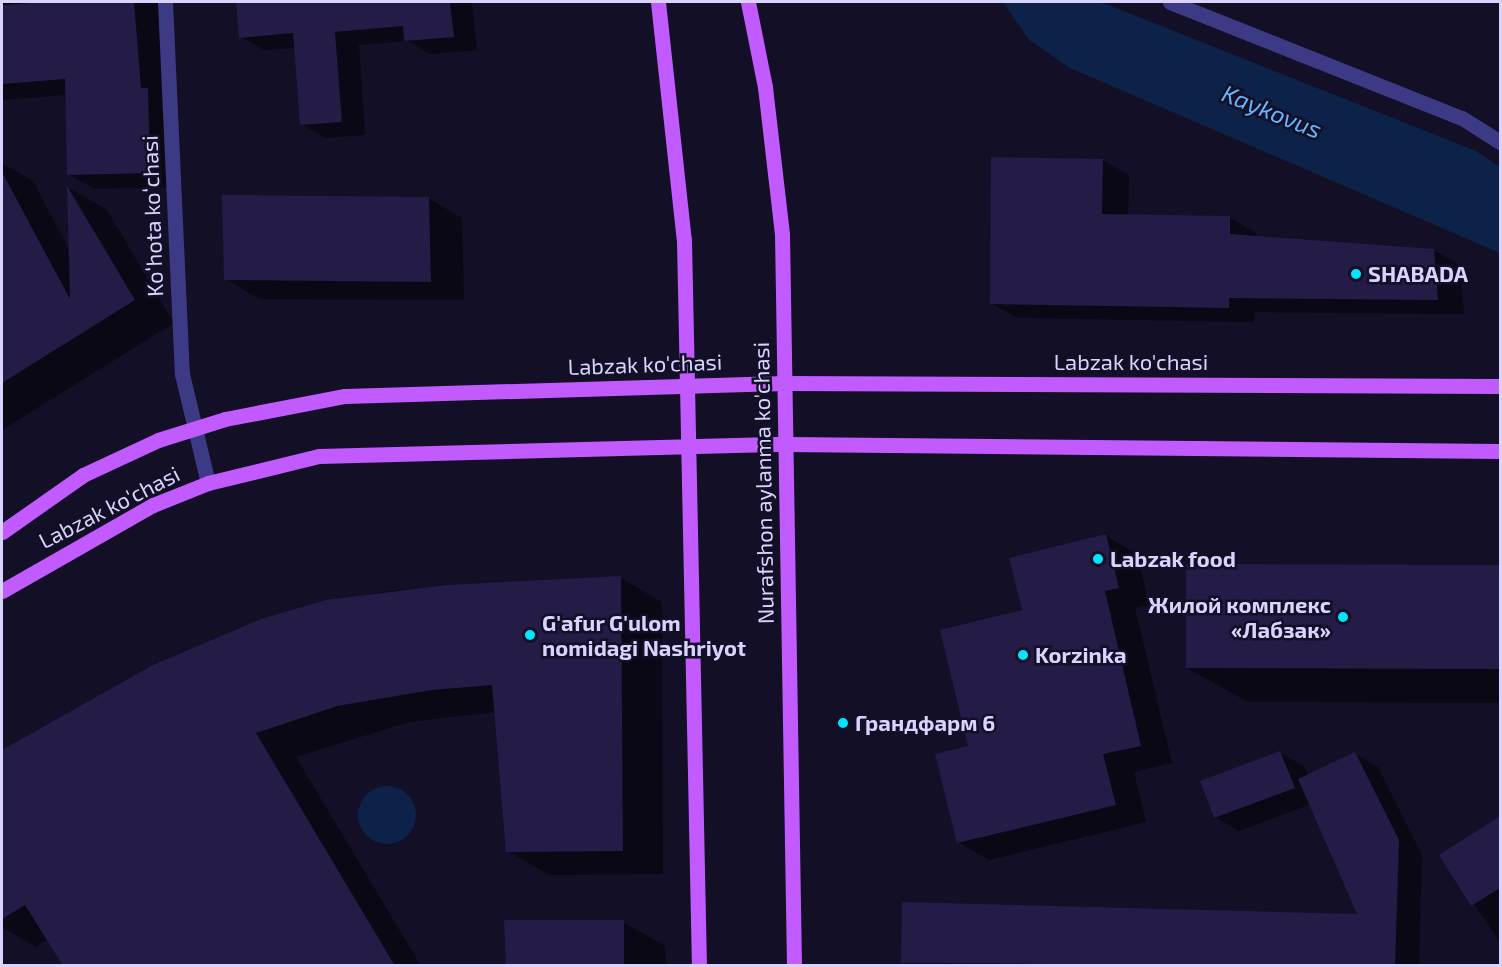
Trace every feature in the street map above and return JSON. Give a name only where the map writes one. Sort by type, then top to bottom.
[{"type":"main road","points":[[658,2],[684,240],[699,966]]},
{"type":"main road","name":"Nurafshon aylanma ko'chasi","points":[[748,2],[765,87],[782,234],[794,966]]},
{"type":"main road","name":"Labzak ko'chasi","points":[[2,532],[91,471],[192,428],[266,409],[345,396],[784,384],[1500,386]]},
{"type":"main road","name":"Labzak ko'chasi","points":[[2,591],[127,518],[208,483],[319,456],[785,444],[1500,451]]},
{"type":"street","name":"Koʻhota koʻchasi","points":[[165,2],[182,374],[192,428],[208,483]]},
{"type":"street","points":[[1170,2],[1462,118],[1500,142]]},
{"type":"water","name":"Kaykovus","points":[[1003,2],[1101,2],[1476,151],[1500,167],[1500,253],[1070,68],[1029,40]]},
{"type":"water","points":[[381,786],[393,786],[408,794],[416,809],[416,821],[408,836],[393,844],[381,844],[366,836],[358,821],[358,809],[366,794]]},
{"type":"building","points":[[50,2],[134,2],[141,88],[148,88],[150,173],[67,175],[65,79],[2,84],[2,5]]},
{"type":"building","points":[[236,2],[450,2],[454,37],[404,41],[403,26],[335,32],[342,122],[300,125],[293,33],[239,38]]},
{"type":"building","points":[[991,157],[1103,159],[1102,214],[1230,216],[1230,234],[1434,249],[1438,300],[1229,298],[1229,308],[990,304]]},
{"type":"building","points":[[2,172],[70,299],[67,186],[135,300],[2,383]]},
{"type":"building","points":[[222,195],[429,197],[431,282],[224,280]]},
{"type":"building","points":[[1106,534],[1119,588],[1105,591],[1141,746],[1103,754],[1116,805],[957,843],[935,754],[968,746],[940,630],[1022,610],[1009,558]]},
{"type":"building","name":"Жилой комплекс «Лабзак»","points":[[1186,564],[1500,565],[1500,669],[1186,668]]},
{"type":"building","points":[[621,576],[623,851],[506,852],[492,685],[432,690],[337,706],[256,733],[395,966],[63,966],[25,905],[2,919],[2,750],[153,665],[261,619],[326,600],[447,585]]},
{"type":"building","points":[[1280,751],[1295,788],[1214,818],[1200,781]]},
{"type":"building","points":[[1355,752],[1399,840],[1395,966],[901,963],[902,902],[1357,914],[1298,779]]},
{"type":"building","points":[[1500,816],[1500,888],[1471,906],[1439,855]]},
{"type":"building","points":[[504,920],[624,920],[624,966],[506,966]]},
{"type":"place","name":"SHABADA","points":[[1356,274]]},
{"type":"place","name":"Labzak food","points":[[1098,559]]},
{"type":"place","name":"Жилой комплекс «Лабзак»","points":[[1343,617]]},
{"type":"place","name":"G'afur G'ulom nomidagi Nashriyot","points":[[530,635]]},
{"type":"place","name":"Korzinka","points":[[1023,655]]},
{"type":"place","name":"Грандфарм 6","points":[[843,723]]}]
